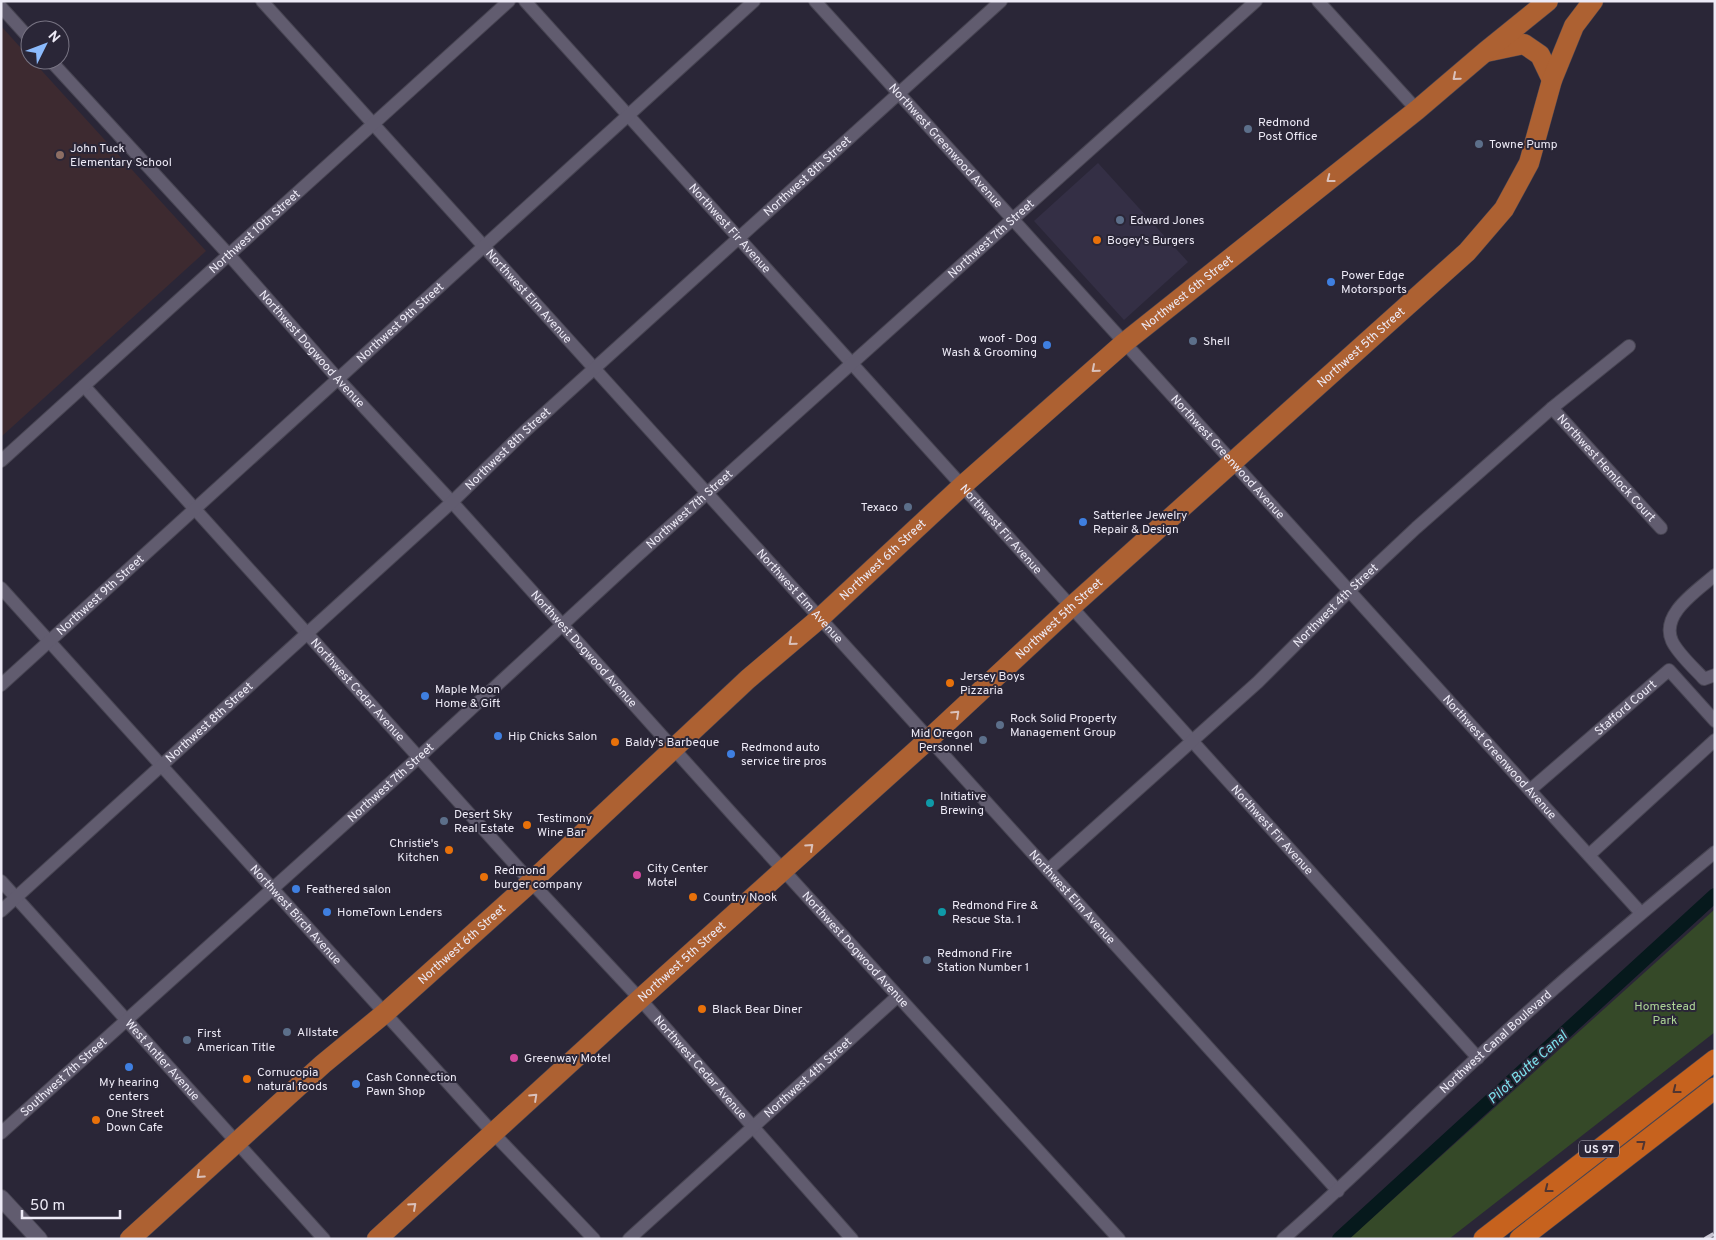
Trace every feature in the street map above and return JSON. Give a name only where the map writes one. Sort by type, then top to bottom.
[{"type":"highway","name":"US 97","points":[[1484,1239],[1715,1060]]},
{"type":"highway","name":"US 97","points":[[1520,1239],[1715,1088]]},
{"type":"main road","name":"Northwest 6th Street","points":[[130,1239],[323,1064],[385,1013],[531,882],[748,679],[820,618],[962,486],[1124,342],[1417,110],[1548,1]]},
{"type":"main road","name":"Northwest 5th Street","points":[[377,1239],[929,739],[1071,607],[1467,252],[1504,210],[1529,162],[1552,80],[1574,26],[1593,1]]},
{"type":"main road","points":[[1485,52],[1524,44],[1540,56],[1552,80]]},
{"type":"street","points":[[8,1],[1,8],[20,28]]},
{"type":"street","name":"Northwest Elm Avenue","points":[[262,1],[1338,1191]]},
{"type":"street","name":"Northwest 10th Street","points":[[1,461],[509,1]]},
{"type":"street","name":"Northwest Fir Avenue","points":[[525,1],[1478,1058]]},
{"type":"street","name":"Northwest 9th Street","points":[[1,684],[754,1]]},
{"type":"street","name":"Northwest Greenwood Avenue","points":[[815,1],[1641,913]]},
{"type":"street","name":"Northwest 8th Street","points":[[1,911],[452,502],[594,368],[1001,1]]},
{"type":"street","name":"Northwest 7th Street","points":[[126,1021],[707,493],[1256,1]]},
{"type":"street","points":[[1318,1],[1417,110]]},
{"type":"street","name":"Northwest Dogwood Avenue","points":[[59,70],[229,255],[338,379],[452,502],[674,750],[1119,1239]]},
{"type":"street","name":"Northwest 4th Street","points":[[1048,870],[1258,682],[1349,591],[1416,528],[1552,408],[1629,346]]},
{"type":"street","name":"Northwest Cedar Avenue","points":[[84,386],[306,634],[640,999],[852,1239]]},
{"type":"street","name":"Northwest Hemlock Court","points":[[1552,408],[1661,528]]},
{"type":"street","points":[[1715,575],[1675,612],[1668,624],[1672,641],[1704,679],[1715,675]]},
{"type":"street","name":"Northwest Birch Avenue","points":[[1,588],[50,640],[494,1134],[594,1239]]},
{"type":"street","name":"Stafford Court","points":[[1530,790],[1669,670],[1715,721]]},
{"type":"street","points":[[1589,855],[1715,740]]},
{"type":"street","name":"Northwest Canal Boulevard","points":[[1283,1239],[1338,1191],[1478,1058],[1641,913],[1715,852]]},
{"type":"street","name":"West Antler Avenue","points":[[1,881],[324,1239]]},
{"type":"street","name":"Northwest 4th Street","points":[[629,1239],[898,996]]},
{"type":"street","name":"Southwest 7th Street","points":[[1,1134],[126,1021]]},
{"type":"street","points":[[1,1198],[39,1239]]},
{"type":"shaded area","name":"John Tuck Elementary School","points":[[1,26],[20,47],[20,70],[41,70],[206,251],[1,437]]},
{"type":"shaded area","points":[[1098,163],[1188,262],[1124,320],[1034,221]]},
{"type":"green space","name":"Homestead Park","points":[[1715,909],[1715,1032],[1449,1239],[1349,1239]]},
{"type":"waterway","name":"Pilot Butte Canal","points":[[1339,1239],[1715,895]]},
{"type":"railway","points":[[1705,1239],[1715,1233]]},
{"type":"place","name":"Redmond Post Office","points":[[1248,129]]},
{"type":"place","name":"Towne Pump","points":[[1479,144]]},
{"type":"place","name":"John Tuck Elementary School","points":[[60,155]]},
{"type":"place","name":"Edward Jones","points":[[1120,220]]},
{"type":"place","name":"Bogey's Burgers","points":[[1097,240]]},
{"type":"place","name":"Power Edge Motorsports","points":[[1331,282]]},
{"type":"place","name":"Shell","points":[[1193,341]]},
{"type":"place","name":"woof - Dog Wash & Grooming","points":[[1047,345]]},
{"type":"place","name":"Texaco","points":[[908,507]]},
{"type":"place","name":"Satterlee Jewelry Repair & Design","points":[[1083,522]]},
{"type":"place","name":"Jersey Boys Pizzaria","points":[[950,683]]},
{"type":"place","name":"Maple Moon Home & Gift","points":[[425,696]]},
{"type":"place","name":"Rock Solid Property Management Group","points":[[1000,725]]},
{"type":"place","name":"Hip Chicks Salon","points":[[498,736]]},
{"type":"place","name":"Mid Oregon Personnel","points":[[983,740]]},
{"type":"place","name":"Baldy's Barbeque","points":[[615,742]]},
{"type":"place","name":"Redmond auto service tire pros","points":[[731,754]]},
{"type":"place","name":"Initiative Brewing","points":[[930,803]]},
{"type":"place","name":"Desert Sky Real Estate","points":[[444,821]]},
{"type":"place","name":"Testimony Wine Bar","points":[[527,825]]},
{"type":"place","name":"Christie's Kitchen","points":[[449,850]]},
{"type":"place","name":"City Center Motel","points":[[637,875]]},
{"type":"place","name":"Redmond burger company","points":[[484,877]]},
{"type":"place","name":"Feathered salon","points":[[296,889]]},
{"type":"place","name":"Country Nook","points":[[693,897]]},
{"type":"place","name":"HomeTown Lenders","points":[[327,912]]},
{"type":"place","name":"Redmond Fire & Rescue Sta. 1","points":[[942,912]]},
{"type":"place","name":"Redmond Fire Station Number 1","points":[[927,960]]},
{"type":"place","name":"Black Bear Diner","points":[[702,1009]]},
{"type":"place","name":"Allstate","points":[[287,1032]]},
{"type":"place","name":"First American Title","points":[[187,1040]]},
{"type":"place","name":"Greenway Motel","points":[[514,1058]]},
{"type":"place","name":"My hearing centers","points":[[129,1067]]},
{"type":"place","name":"Cornucopia natural foods","points":[[247,1079]]},
{"type":"place","name":"Cash Connection Pawn Shop","points":[[356,1084]]},
{"type":"place","name":"One Street Down Cafe","points":[[96,1120]]}]
